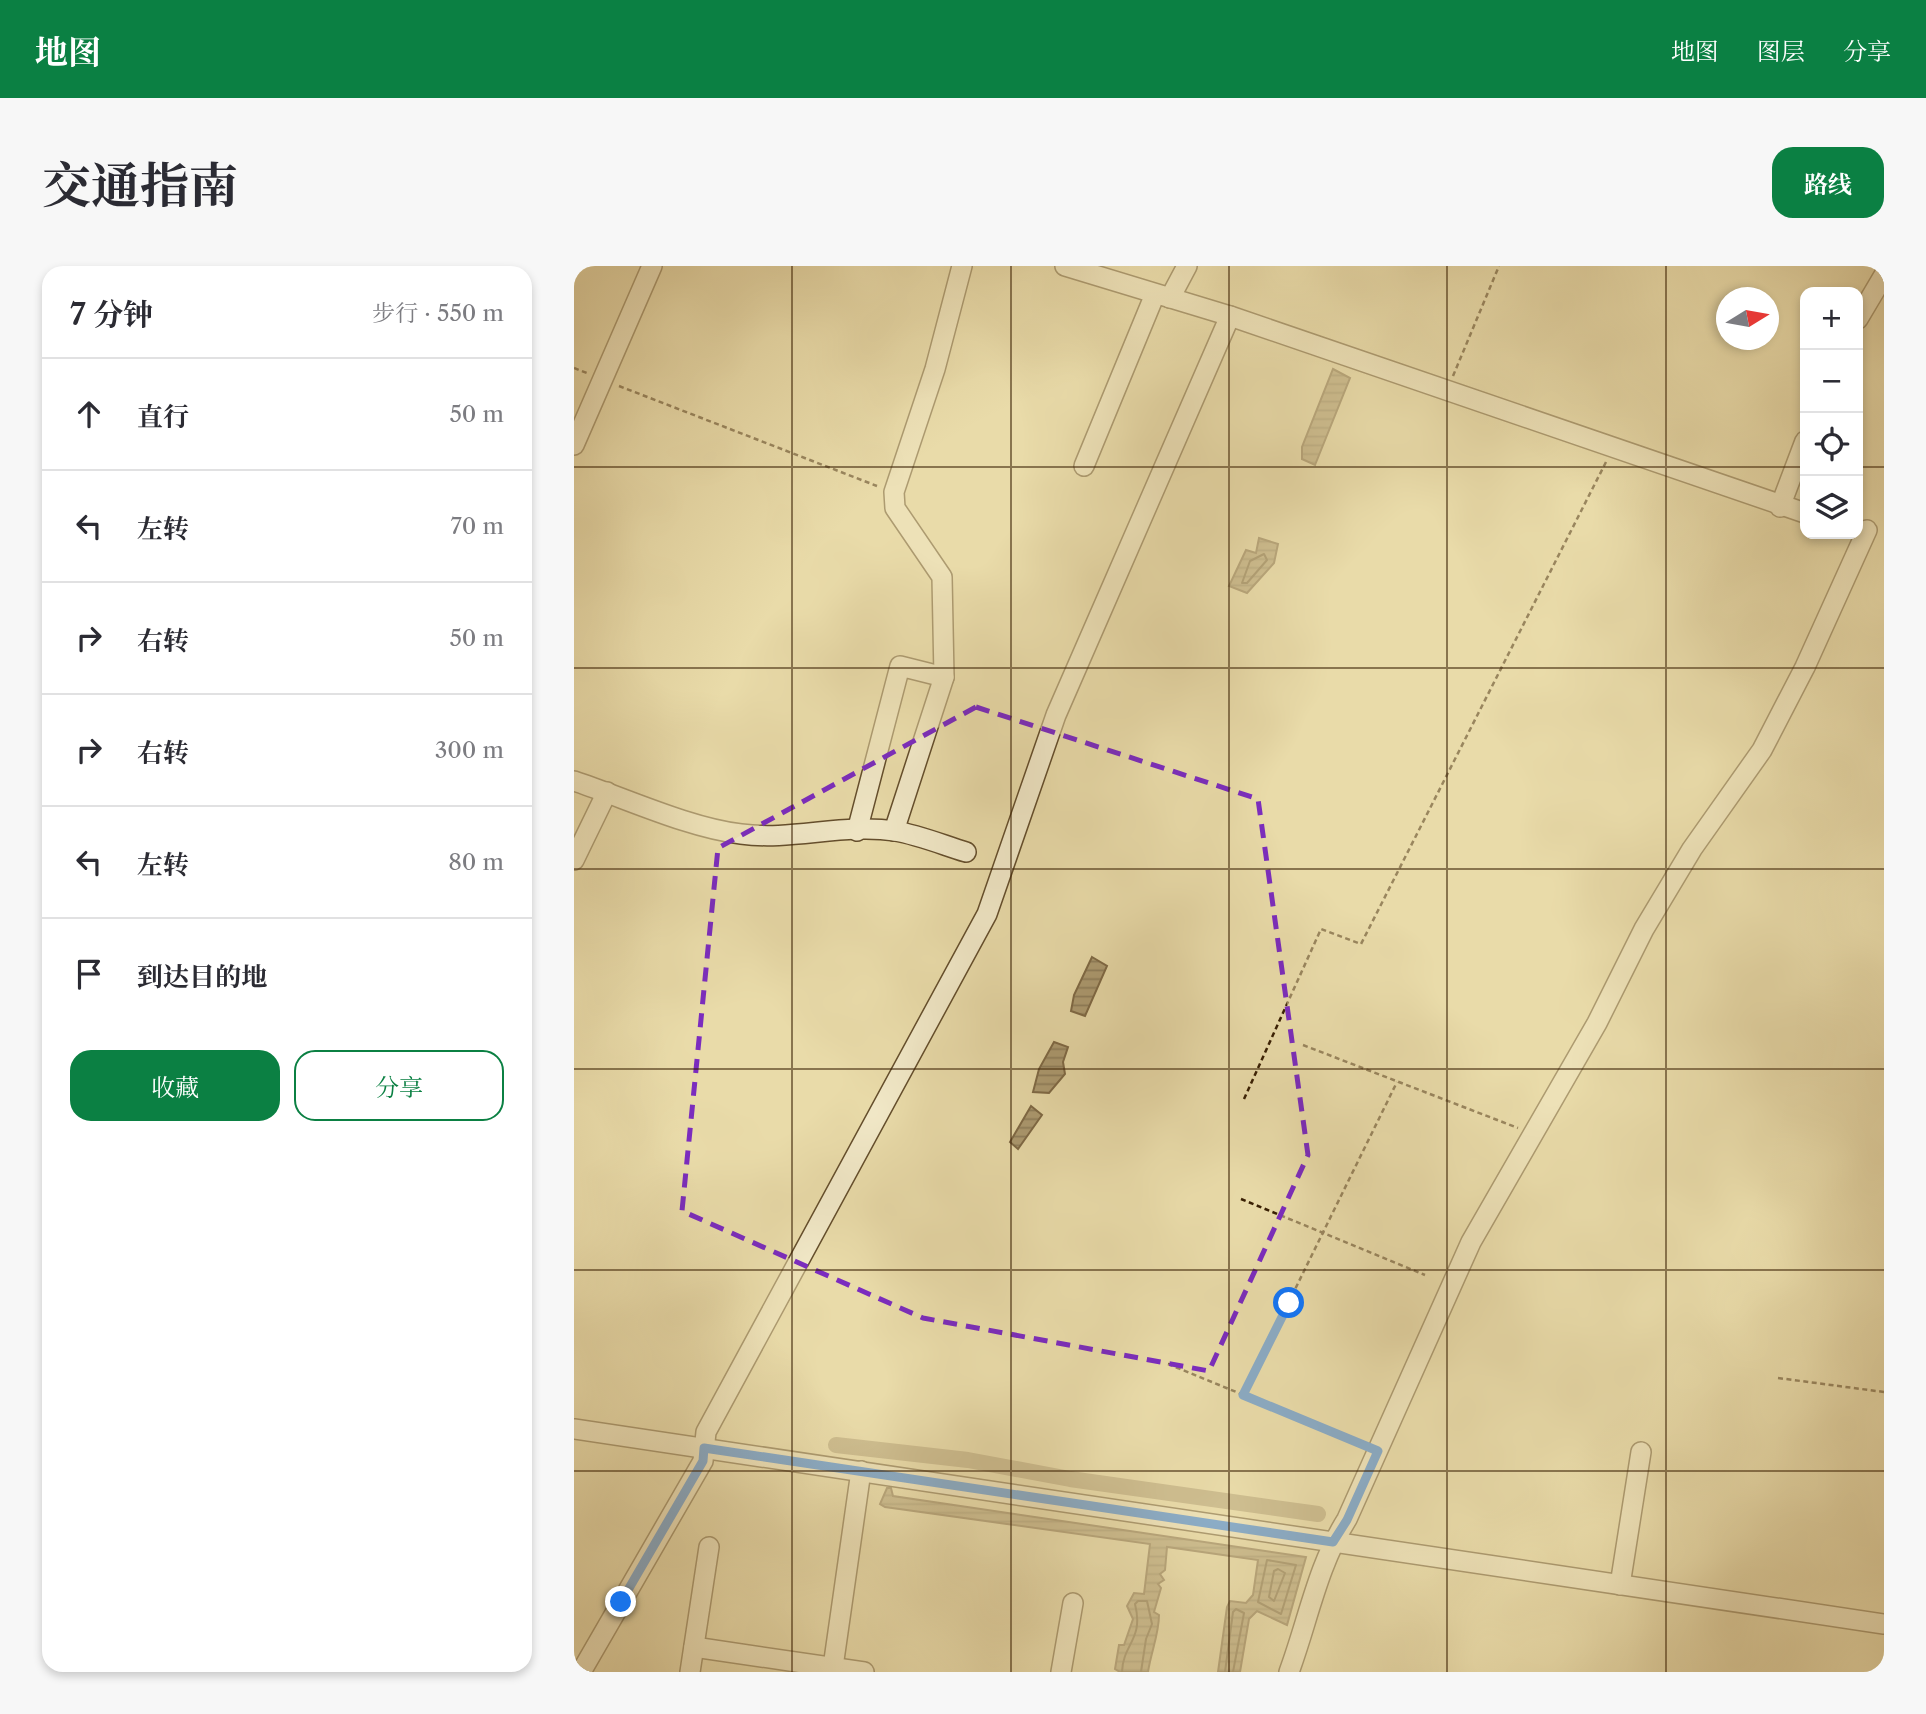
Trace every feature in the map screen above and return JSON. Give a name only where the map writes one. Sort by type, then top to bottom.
[{"type":"street","points":[[574,445],[652,266]]},
{"type":"street","points":[[894,831],[944,677],[942,577],[895,508],[894,492],[935,369],[962,266]]},
{"type":"street","points":[[1084,467],[1163,296],[1187,266]]},
{"type":"street","points":[[1069,267],[1230,316],[1800,512]]},
{"type":"street","points":[[1863,311],[1884,275]]},
{"type":"street","points":[[581,1672],[703,1461],[706,1432],[986,914],[1056,715],[1230,316]]},
{"type":"street","points":[[1780,506],[1800,454]]},
{"type":"street","points":[[1289,1672],[1303,1622],[1333,1542],[1347,1520],[1471,1242],[1597,1023],[1664,895],[1692,849],[1762,750],[1870,530]]},
{"type":"street","points":[[858,831],[900,666],[944,677]]},
{"type":"street","points":[[574,781],[694,824],[740,834],[789,836],[894,831],[966,852]]},
{"type":"street","points":[[574,860],[607,792]]},
{"type":"street","points":[[574,1429],[1884,1624]]},
{"type":"street","points":[[1620,1585],[1642,1452]]},
{"type":"street","points":[[833,1667],[861,1471]]},
{"type":"street","points":[[690,1672],[709,1547]]},
{"type":"street","points":[[1061,1672],[1073,1603]]},
{"type":"street","points":[[694,1647],[864,1672]]},
{"type":"path","points":[[1447,391],[1499,266]]},
{"type":"path","points":[[574,368],[894,492]]},
{"type":"path","points":[[1244,1099],[1321,929],[1361,944],[1613,447]]},
{"type":"path","points":[[1303,1045],[1533,1134]]},
{"type":"path","points":[[1243,1395],[1398,1082]]},
{"type":"path","points":[[1241,1199],[1425,1275]]},
{"type":"path","points":[[1168,1364],[1378,1451]]},
{"type":"path","points":[[1778,1378],[1884,1392]]},
{"type":"highlighted area","points":[[976,707],[1258,799],[1308,1155],[1209,1371],[923,1318],[682,1211],[718,848]]},
{"type":"water","points":[[1333,369],[1350,378],[1315,465],[1302,459],[1302,447]]},
{"type":"water","points":[[1259,538],[1278,544],[1274,563],[1247,593],[1229,586],[1246,550],[1256,553]]},
{"type":"water","points":[[1092,957],[1107,966],[1085,1016],[1071,1011],[1074,995]]},
{"type":"water","points":[[1054,1042],[1068,1047],[1063,1062],[1065,1074],[1049,1093],[1033,1092],[1039,1069]]},
{"type":"water","points":[[1031,1106],[1042,1115],[1018,1149],[1010,1142]]},
{"type":"water","points":[[887,1488],[891,1488],[893,1496],[1306,1557],[1287,1625],[1257,1611],[1249,1619],[1240,1672],[1218,1672],[1227,1607],[1230,1601],[1246,1603],[1253,1595],[1258,1560],[1167,1547],[1165,1570],[1160,1574],[1164,1580],[1158,1584],[1161,1588],[1154,1612],[1159,1615],[1159,1622],[1148,1672],[1120,1672],[1115,1669],[1119,1645],[1124,1645],[1133,1619],[1127,1606],[1134,1593],[1144,1594],[1150,1544],[885,1507],[880,1504]]},
{"type":"waterway","points":[[836,1445],[968,1460],[1070,1479],[1318,1514]]},
{"type":"route","points":[[621,1602],[703,1461],[704,1448],[1333,1542],[1347,1520],[1378,1451],[1243,1395],[1289,1303]]}]
